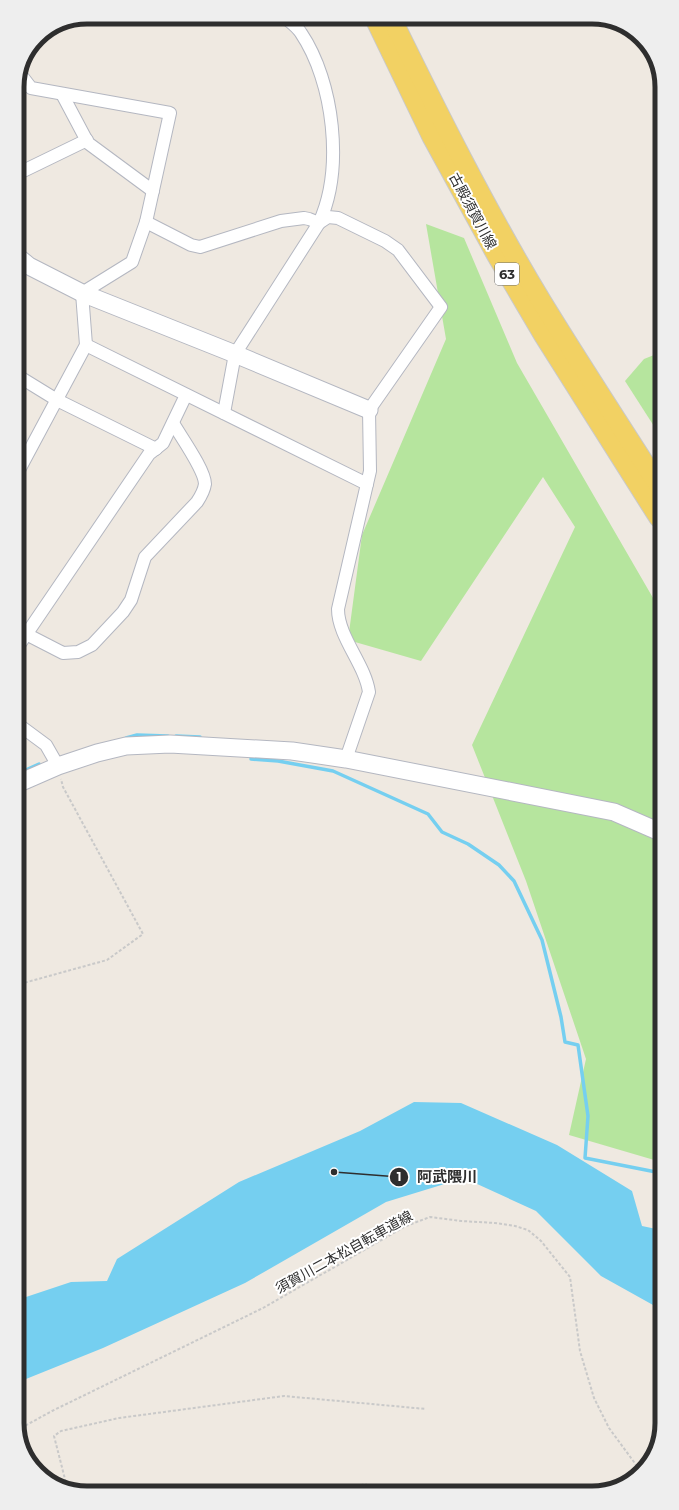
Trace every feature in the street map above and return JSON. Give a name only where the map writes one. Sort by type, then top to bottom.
[{"type":"main road","name":"古殿須賀川線","points":[[377,24],[432,137],[497,256],[544,336],[655,510]]},
{"type":"main road","name":"古殿須賀川線","points":[[394,24],[439,114],[508,243],[542,302],[655,480]]},
{"type":"street","points":[[224,412],[235,354],[319,223],[324,211],[332,177],[333,148],[326,89],[312,54],[301,32],[292,24]]},
{"type":"street","points":[[24,80],[31,88],[170,113],[146,222],[132,262],[82,293]]},
{"type":"street","points":[[62,94],[88,143],[152,191]]},
{"type":"street","points":[[24,171],[87,140]]},
{"type":"street","points":[[319,223],[328,217],[338,218],[385,241],[398,250],[441,307],[369,410],[370,471],[338,609],[338,618],[356,659],[368,681],[369,692],[346,759]]},
{"type":"street","points":[[146,222],[191,245],[200,247],[281,221],[304,218],[319,223]]},
{"type":"street","points":[[24,262],[29,266],[82,293],[235,354],[369,410]]},
{"type":"street","points":[[24,458],[86,345],[82,293]]},
{"type":"street","points":[[86,345],[367,484]]},
{"type":"street","points":[[24,380],[57,400],[156,449]]},
{"type":"street","points":[[24,637],[149,454],[163,443],[186,395]]},
{"type":"street","points":[[26,634],[63,653],[78,652],[92,644],[123,612],[131,600],[145,557],[197,502],[203,493],[203,473],[173,423]]},
{"type":"street","points":[[24,729],[46,745],[58,766]]},
{"type":"street","points":[[24,781],[58,766],[97,753],[126,746],[170,744],[292,750],[346,759],[614,812],[655,830]]},
{"type":"path","points":[[24,983],[107,960],[142,934],[63,787],[58,766]]},
{"type":"path","name":"須賀川二本松自転車道線","points":[[24,1426],[52,1411],[263,1308],[406,1226],[430,1217],[515,1226],[528,1230],[541,1241],[570,1277],[580,1352],[594,1398],[609,1428],[636,1467]]},
{"type":"path","points":[[66,1482],[54,1436],[61,1431],[103,1421],[284,1396],[426,1409]]},
{"type":"path","points":[[358,1486],[365,1484],[369,1486]]},
{"type":"green space","points":[[426,224],[464,238],[517,363],[655,601],[655,1160],[569,1135],[586,1059],[526,881],[472,745],[575,527],[543,477],[421,661],[348,640],[362,535],[446,339]]},
{"type":"green space","points":[[655,355],[655,428],[625,381],[644,359]]},
{"type":"water","points":[[414,1102],[461,1103],[557,1145],[632,1191],[642,1226],[655,1229],[655,1306],[601,1276],[536,1211],[464,1178],[386,1202],[245,1283],[103,1348],[24,1380],[24,1298],[71,1282],[107,1281],[117,1259],[239,1182],[360,1131]]},
{"type":"waterway","points":[[126,738],[137,735],[168,736]]},
{"type":"waterway","points":[[176,736],[200,737]]},
{"type":"waterway","points":[[251,759],[278,761],[333,771],[428,814],[442,832],[468,844],[499,865],[514,881],[542,940],[561,1017],[565,1042],[578,1045],[588,1116],[585,1158],[655,1172]]},
{"type":"waterway","points":[[24,771],[39,764]]},
{"type":"place","name":"阿武隈川","points":[[334,1172]]}]
